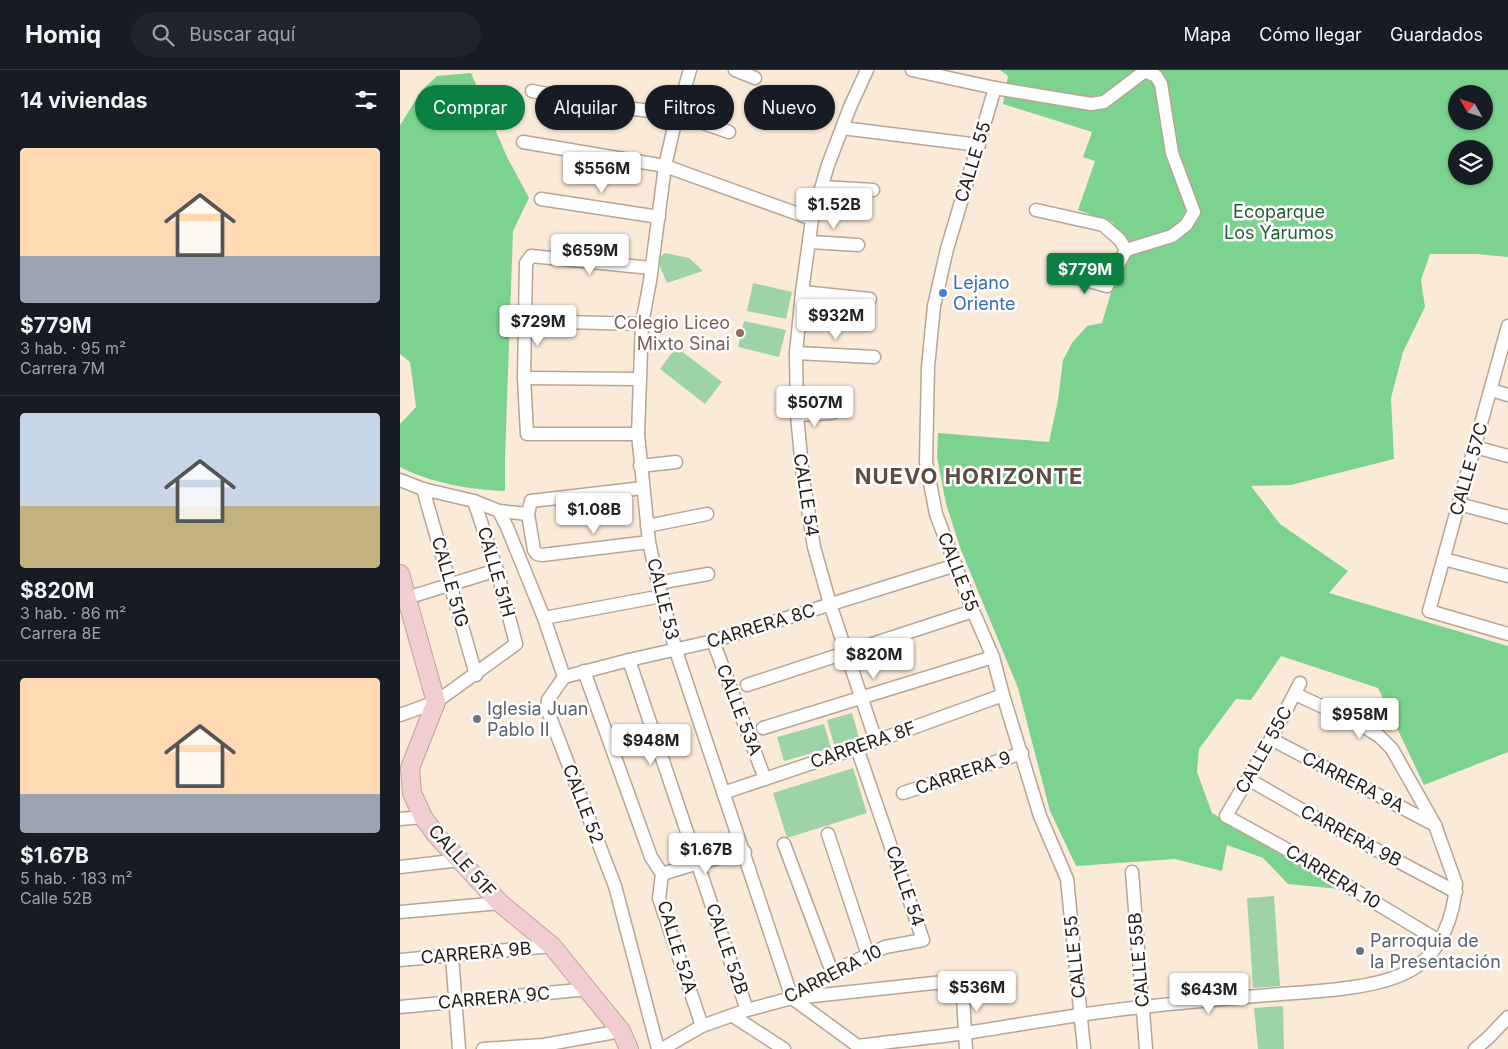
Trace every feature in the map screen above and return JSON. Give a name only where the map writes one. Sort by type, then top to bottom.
[{"type":"street","name":"CALLE 53","points":[[686,85],[690,70]]},
{"type":"street","points":[[735,70],[755,78]]},
{"type":"street","name":"CALLE 54","points":[[867,70],[842,128],[812,219],[796,353],[797,415],[803,479],[814,547],[830,604],[876,741]]},
{"type":"street","points":[[912,70],[996,88],[1092,104],[1104,102],[1145,71],[1156,76],[1161,84],[1172,153],[1194,212],[1186,226],[1172,236],[1126,250],[1107,286],[1071,276]]},
{"type":"street","name":"CALLE 55","points":[[996,88],[947,249],[934,306],[928,367],[926,462],[936,514],[973,611],[993,657],[1040,816],[1067,878],[1084,1049]]},
{"type":"street","points":[[532,91],[608,106],[645,110]]},
{"type":"street","points":[[842,128],[979,145]]},
{"type":"street","name":"CALLE 53","points":[[673,130],[665,166],[642,324],[638,434],[649,542],[676,651],[792,998]]},
{"type":"street","points":[[723,130],[729,132]]},
{"type":"street","points":[[523,142],[665,166],[812,219]]},
{"type":"street","points":[[822,187],[873,190]]},
{"type":"street","points":[[540,199],[659,217]]},
{"type":"street","points":[[1036,210],[1103,225],[1120,240],[1126,250]]},
{"type":"street","points":[[810,242],[858,245]]},
{"type":"street","points":[[638,434],[528,435],[526,433],[524,321],[526,263],[531,256],[651,268]]},
{"type":"street","points":[[802,292],[870,299]]},
{"type":"street","points":[[524,321],[642,324]]},
{"type":"street","name":"CALLE 57C","points":[[1507,334],[1429,611],[1508,634]]},
{"type":"street","points":[[796,353],[874,357]]},
{"type":"street","points":[[524,378],[639,379]]},
{"type":"street","points":[[1491,390],[1508,395]]},
{"type":"street","points":[[797,415],[832,413]]},
{"type":"street","points":[[1475,447],[1508,456]]},
{"type":"street","points":[[640,466],[676,462]]},
{"type":"street","points":[[400,480],[423,489],[474,501],[499,511],[528,514]]},
{"type":"street","points":[[643,488],[531,501],[528,514],[534,550],[537,554],[542,555],[649,542]]},
{"type":"street","name":"CALLE 51G","points":[[423,489],[476,675]]},
{"type":"street","name":"CALLE 51H","points":[[474,501],[497,570],[516,644],[476,675]]},
{"type":"street","points":[[1459,504],[1508,517]]},
{"type":"street","points":[[499,511],[544,618],[564,677]]},
{"type":"street","points":[[647,526],[707,514]]},
{"type":"street","points":[[1444,559],[1508,576]]},
{"type":"street","name":"CARRERA 8C","points":[[564,677],[713,641],[956,565]]},
{"type":"street","points":[[404,599],[497,570]]},
{"type":"street","points":[[400,574],[404,599],[436,702]]},
{"type":"street","points":[[658,583],[708,574]]},
{"type":"street","points":[[544,618],[662,596]]},
{"type":"street","points":[[747,685],[973,611]]},
{"type":"street","name":"CALLE 53A","points":[[713,641],[765,779]]},
{"type":"street","points":[[763,728],[993,657]]},
{"type":"street","name":"CALLE 52B","points":[[629,660],[747,1010]]},
{"type":"street","points":[[584,671],[651,857],[662,874],[698,862],[744,852]]},
{"type":"street","points":[[400,715],[436,702],[476,675]]},
{"type":"street","name":"CALLE 52","points":[[564,677],[548,700],[547,709],[615,886],[660,1049]]},
{"type":"street","name":"CALLE 55C","points":[[1226,816],[1271,739],[1297,689],[1358,722],[1379,736],[1392,749],[1435,825]]},
{"type":"street","name":"CARRERA 8F","points":[[724,794],[1003,695]]},
{"type":"street","name":"CALLE 51F","points":[[436,702],[405,769],[412,793],[423,817],[436,835],[500,903],[552,946],[589,989],[621,1031],[629,1049]]},
{"type":"street","name":"CARRERA 9A","points":[[1271,739],[1435,825]]},
{"type":"street","name":"CALLE 54","points":[[857,748],[923,940]]},
{"type":"street","name":"CARRERA 9","points":[[903,793],[1022,753]]},
{"type":"street","name":"CARRERA 9B","points":[[1248,779],[1309,814],[1456,892]]},
{"type":"street","name":"CARRERA 10","points":[[1226,816],[1288,850],[1439,941]]},
{"type":"street","points":[[400,820],[423,817]]},
{"type":"street","points":[[792,998],[860,1047],[964,1033],[1081,1014],[1333,990],[1383,980],[1410,970],[1421,962],[1432,952],[1448,927],[1456,884],[1435,825]]},
{"type":"street","points":[[828,834],[868,955]]},
{"type":"street","points":[[784,844],[832,972]]},
{"type":"street","points":[[400,866],[460,860]]},
{"type":"street","name":"CALLE 55B","points":[[1132,872],[1146,1049]]},
{"type":"street","name":"CALLE 52A","points":[[662,874],[659,898],[702,1026]]},
{"type":"street","points":[[400,912],[500,903]]},
{"type":"street","name":"CARRERA 10","points":[[660,1049],[702,1026],[747,1010],[792,998],[832,972],[885,947],[923,940]]},
{"type":"street","name":"CARRERA 9B","points":[[400,960],[552,946]]},
{"type":"street","points":[[452,956],[459,1049]]},
{"type":"street","points":[[792,998],[962,980],[966,1049]]},
{"type":"street","name":"CARRERA 9C","points":[[400,1007],[589,989]]},
{"type":"street","points":[[734,1016],[784,1049]]},
{"type":"street","points":[[1475,1049],[1508,1016]]},
{"type":"street","points":[[483,1049],[544,1047],[621,1031]]},
{"type":"green space","name":"Ecoparque Los Yarumos","points":[[1000,70],[1508,70],[1508,257],[1476,254],[1430,254],[1421,280],[1425,307],[1403,352],[1391,398],[1394,459],[1291,485],[1251,486],[1280,524],[1348,571],[1329,593],[1508,646],[1508,752],[1424,785],[1378,688],[1281,656],[1251,700],[1236,699],[1199,749],[1197,772],[1212,813],[1339,889],[1288,884],[1263,858],[1227,845],[1222,871],[1175,859],[1076,866],[1050,811],[1018,688],[961,550],[946,504],[937,457],[938,433],[1049,442],[1058,400],[1063,360],[1072,343],[1087,326],[1102,323],[1112,289],[1129,246],[1112,222],[1078,210],[1095,161],[1083,157],[1092,132],[1003,104],[1008,76]]},
{"type":"green space","points":[[471,73],[476,85],[427,85],[437,76]]},
{"type":"green space","points":[[415,101],[415,130],[495,130],[507,157],[529,198],[513,231],[505,491],[451,485],[412,473],[400,467],[400,424],[416,407],[410,362],[400,354],[400,125]]},
{"type":"green space","points":[[665,253],[689,258],[703,271],[667,283],[657,260]]},
{"type":"green space","points":[[753,283],[792,292],[786,319],[747,311]]},
{"type":"green space","points":[[744,321],[786,330],[779,357],[738,347]]},
{"type":"green space","points":[[676,347],[722,382],[705,404],[660,369]]},
{"type":"green space","points":[[852,713],[860,741],[835,748],[827,720]]},
{"type":"green space","points":[[824,724],[831,748],[784,761],[777,737]]},
{"type":"green space","points":[[853,768],[867,813],[787,838],[773,793]]},
{"type":"green space","points":[[1274,896],[1280,986],[1253,988],[1247,898]]},
{"type":"green space","points":[[1283,1006],[1284,1049],[1258,1049],[1254,1008]]},
{"type":"place","name":"Lejano Oriente","points":[[943,293]]},
{"type":"place","name":"Colegio Liceo Mixto Sinai","points":[[740,333]]},
{"type":"place","name":"Iglesia Juan Pablo II","points":[[477,719]]},
{"type":"place","name":"Parroquia de la Presentación","points":[[1360,951]]},
{"type":"district","name":"NUEVO HORIZONTE","points":[[969,476]]}]
